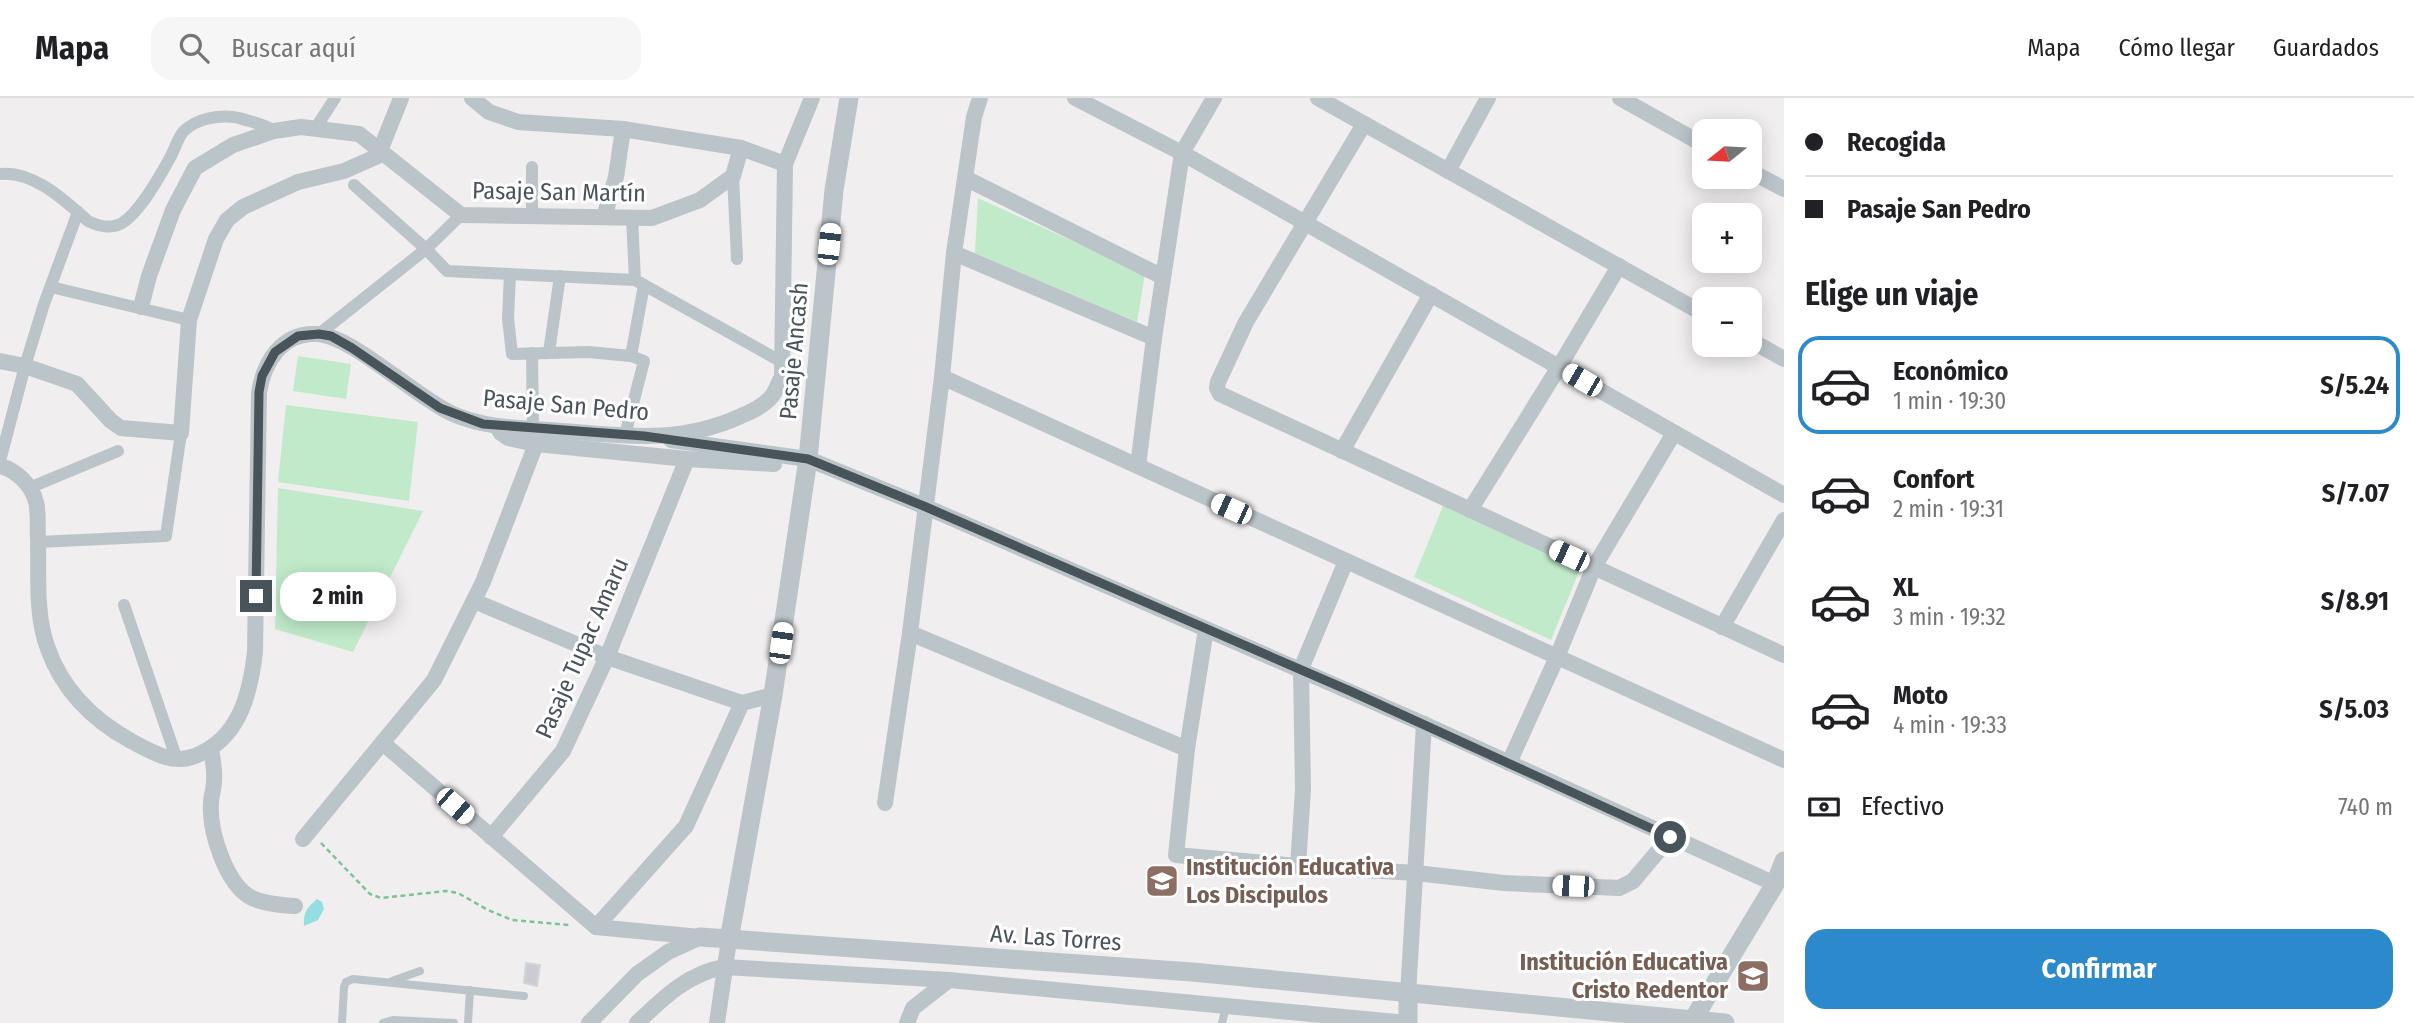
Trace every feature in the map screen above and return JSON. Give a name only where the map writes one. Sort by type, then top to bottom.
[{"type":"street","points":[[315,129],[335,98]]},
{"type":"street","points":[[38,542],[166,536],[181,433],[189,320],[216,239],[227,220],[243,207],[298,182],[379,156],[401,98]]},
{"type":"street","points":[[472,98],[489,112],[518,122],[623,129],[741,148],[785,164]]},
{"type":"street","name":"Pasaje San Pedro","points":[[319,334],[331,336],[352,348],[440,408],[467,419],[497,426],[508,438],[681,435],[709,429],[756,409],[771,397],[782,377],[785,164],[812,98]]},
{"type":"street","name":"Pasaje Ancash","points":[[729,940],[774,695],[808,459],[834,190],[849,98]]},
{"type":"street","points":[[885,803],[926,507],[954,253],[975,117],[981,98]]},
{"type":"street","points":[[1075,98],[1181,153],[1784,495]]},
{"type":"street","points":[[1138,467],[1181,153],[1214,98]]},
{"type":"street","points":[[1318,98],[1348,105],[1364,124],[1692,307]]},
{"type":"street","points":[[1448,171],[1488,98]]},
{"type":"street","points":[[1620,98],[1692,138]]},
{"type":"street","points":[[0,174],[17,174],[33,180],[88,221],[97,225],[113,226],[123,223],[145,198],[182,133],[194,123],[230,116],[265,124],[274,131]]},
{"type":"street","points":[[1364,124],[1246,322],[1217,388],[1220,394],[1784,655]]},
{"type":"street","name":"Pasaje San Martín","points":[[141,307],[149,276],[173,210],[195,168],[233,145],[274,131],[301,127],[359,134],[461,215],[652,218],[700,200],[733,176]]},
{"type":"street","points":[[604,217],[616,177],[623,129]]},
{"type":"street","points":[[737,259],[733,176],[741,148]]},
{"type":"street","points":[[531,216],[532,167]]},
{"type":"street","points":[[1762,177],[1784,190]]},
{"type":"street","points":[[967,179],[1163,277]]},
{"type":"street","points":[[354,185],[447,271],[640,283],[782,362]]},
{"type":"street","points":[[78,212],[25,366],[0,464],[26,482],[36,501],[40,612],[47,648],[62,681],[84,708],[108,728],[157,755],[177,760],[192,758],[222,741],[235,722],[248,691],[252,673],[255,652],[259,392],[262,376],[275,352],[286,342],[298,336],[319,334],[426,249],[461,215]]},
{"type":"street","points":[[631,356],[640,283],[632,218]]},
{"type":"street","points":[[954,253],[1154,338]]},
{"type":"street","points":[[1469,510],[1619,266]]},
{"type":"street","points":[[510,274],[508,318],[512,354],[588,352],[631,356],[644,361],[625,435]]},
{"type":"street","points":[[550,352],[560,276]]},
{"type":"street","points":[[51,287],[189,320]]},
{"type":"street","points":[[1342,451],[1431,294]]},
{"type":"street","points":[[1762,347],[1784,359]]},
{"type":"street","points":[[307,836],[434,680],[474,601],[535,436],[532,353]]},
{"type":"street","points":[[0,362],[25,366],[77,384],[111,421],[121,428],[181,433]]},
{"type":"street","points":[[942,377],[1784,760]]},
{"type":"street","points":[[1509,762],[1594,567],[1674,432]]},
{"type":"street","points":[[535,436],[687,459],[769,464],[808,459]]},
{"type":"street","points":[[644,436],[808,459],[926,507],[1301,670],[1670,837],[1782,870],[1692,1022]]},
{"type":"street","points":[[29,488],[118,451]]},
{"type":"street","name":"Pasaje Tupac Amaru","points":[[491,837],[558,758],[607,657],[687,459]]},
{"type":"street","points":[[1722,627],[1784,520]]},
{"type":"street","points":[[1298,866],[1303,790],[1301,670],[1346,561]]},
{"type":"street","points":[[474,601],[607,657],[742,703],[774,695]]},
{"type":"street","points":[[124,605],[177,760]]},
{"type":"street","points":[[1206,629],[1187,749],[1176,855],[1416,873],[1504,883],[1619,888],[1633,881],[1670,837]]},
{"type":"street","points":[[910,633],[1187,749]]},
{"type":"street","points":[[596,927],[686,827],[742,703]]},
{"type":"street","points":[[1408,994],[1424,724]]},
{"type":"street","points":[[384,744],[596,927],[700,937]]},
{"type":"street","points":[[211,749],[215,779],[210,805],[215,838],[236,887],[253,898],[270,904],[295,906]]},
{"type":"street","points":[[589,1023],[637,974],[668,952],[700,937]]},
{"type":"street","name":"Av. Las Torres","points":[[700,937],[1192,972],[1692,1022],[1725,1023]]},
{"type":"street","points":[[717,1023],[729,940]]},
{"type":"street","points":[[637,1023],[666,995],[690,978],[707,970],[725,967]]},
{"type":"street","name":"Av. Las Torres","points":[[725,967],[949,980],[1224,1015],[1407,1023],[1408,994]]},
{"type":"street","points":[[907,1023],[913,1009],[949,980]]},
{"type":"lane","points":[[389,982],[419,971]]},
{"type":"lane","points":[[342,1023],[346,982],[359,979],[524,996]]},
{"type":"lane","points":[[468,1023],[470,990]]},
{"type":"lane","points":[[383,1023],[454,1023]]},
{"type":"path","points":[[307,836],[370,894],[381,898],[446,891],[458,893],[513,920],[596,927]]},
{"type":"green space","points":[[978,198],[1145,274],[1137,322],[975,253]]},
{"type":"green space","points":[[298,356],[351,364],[346,399],[293,391]]},
{"type":"green space","points":[[286,405],[418,422],[409,501],[278,482]]},
{"type":"green space","points":[[278,488],[423,511],[353,652],[275,629]]},
{"type":"green space","points":[[1443,506],[1580,569],[1551,640],[1414,577]]},
{"type":"water","points":[[317,899],[322,902],[324,909],[318,920],[304,926],[306,911]]},
{"type":"building","points":[[526,963],[540,965],[537,986],[524,983]]},
{"type":"place","name":"Institución Educativa Los Discipulos","points":[[1162,881]]},
{"type":"place","name":"Institución Educativa Cristo Redentor","points":[[1753,976]]},
{"type":"route","points":[[256,596],[259,392],[262,376],[267,363],[286,342],[308,334],[331,336],[440,408],[483,424],[644,436],[808,459],[926,507],[1350,691],[1670,837]]}]
